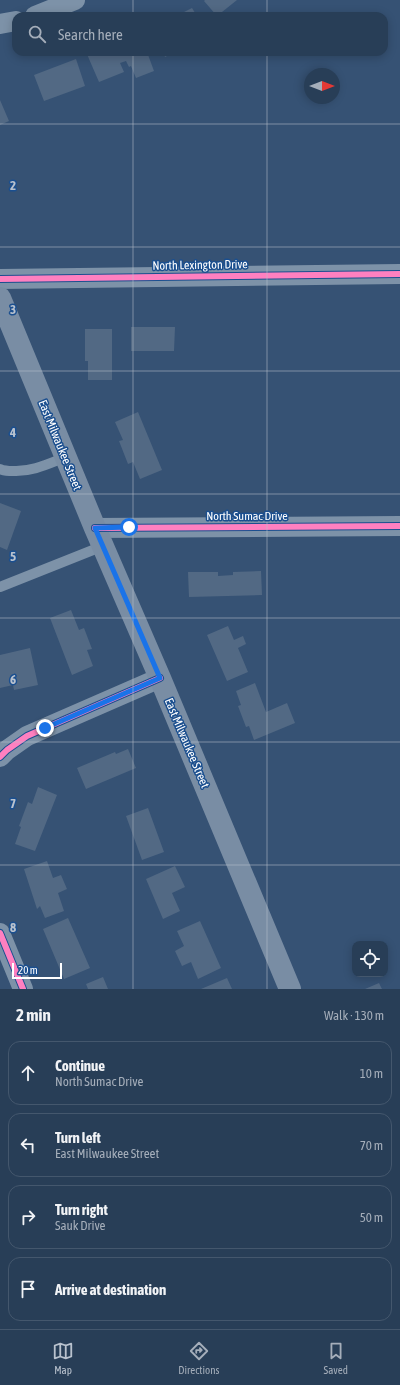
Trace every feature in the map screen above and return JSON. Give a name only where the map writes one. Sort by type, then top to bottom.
[{"type":"main road","name":"East Milwaukee Street","points":[[0,298],[99,537],[160,678],[290,989]]},
{"type":"street","points":[[45,12],[75,0]]},
{"type":"street","points":[[0,24],[12,22]]},
{"type":"street","name":"North Lexington Drive","points":[[0,279],[400,274]]},
{"type":"street","name":"North Sumac Drive","points":[[99,537],[400,526]]},
{"type":"street","points":[[0,757],[7,750],[27,736],[160,678]]},
{"type":"street","points":[[0,933],[23,989]]},
{"type":"lane","points":[[0,469],[3,471],[23,472],[36,469],[66,457]]},
{"type":"lane","points":[[0,587],[99,537]]},
{"type":"building","points":[[237,0],[222,12],[214,12],[204,1]]},
{"type":"building","points":[[192,8],[194,12],[184,12]]},
{"type":"building","points":[[88,56],[148,56],[154,71],[136,78],[131,66],[129,67],[126,61],[120,63],[124,72],[99,82]]},
{"type":"building","points":[[76,59],[85,86],[44,101],[34,75]]},
{"type":"building","points":[[0,100],[9,121],[0,125]]},
{"type":"building","points":[[131,327],[175,327],[174,351],[131,351]]},
{"type":"building","points":[[85,329],[112,329],[112,380],[88,380],[88,361],[85,361]]},
{"type":"building","points":[[138,412],[162,470],[140,479],[133,462],[128,464],[119,441],[123,440],[115,422]]},
{"type":"building","points":[[0,503],[21,511],[7,550],[0,547]]},
{"type":"building","points":[[261,571],[262,595],[189,597],[188,572],[218,572],[218,576],[233,575],[233,572]]},
{"type":"building","points":[[71,610],[79,630],[84,628],[92,649],[87,650],[93,666],[72,675],[50,618]]},
{"type":"building","points":[[228,626],[234,640],[243,636],[246,644],[238,648],[248,672],[227,681],[207,635]]},
{"type":"building","points":[[30,648],[38,685],[14,690],[13,685],[0,688],[0,655]]},
{"type":"building","points":[[255,683],[266,712],[287,703],[295,723],[254,740],[249,726],[246,727],[238,706],[241,705],[236,691]]},
{"type":"building","points":[[128,749],[136,768],[86,789],[77,768],[115,752],[116,754]]},
{"type":"building","points":[[38,787],[57,795],[35,851],[15,844],[21,827],[19,826],[28,802],[32,804]]},
{"type":"building","points":[[148,808],[164,852],[142,860],[126,816]]},
{"type":"building","points":[[47,861],[53,878],[61,875],[67,889],[58,893],[64,911],[45,918],[40,906],[37,909],[24,869]]},
{"type":"building","points":[[175,866],[185,887],[172,893],[180,911],[163,919],[146,879]]},
{"type":"building","points":[[68,918],[90,968],[64,979],[43,929]]},
{"type":"building","points":[[200,921],[221,968],[198,979],[191,962],[182,966],[175,951],[184,946],[177,931]]},
{"type":"building","points":[[103,977],[108,989],[88,989],[86,984]]},
{"type":"building","points":[[227,978],[232,989],[201,989]]},
{"type":"building","points":[[379,983],[382,989],[365,989]]},
{"type":"cycle path","points":[[0,279],[400,274]]},
{"type":"cycle path","points":[[95,528],[400,526]]},
{"type":"cycle path","points":[[0,757],[7,750],[27,736],[160,678]]},
{"type":"cycle path","points":[[0,933],[23,989]]},
{"type":"route","points":[[45,728],[160,678],[95,528],[129,527]]}]
